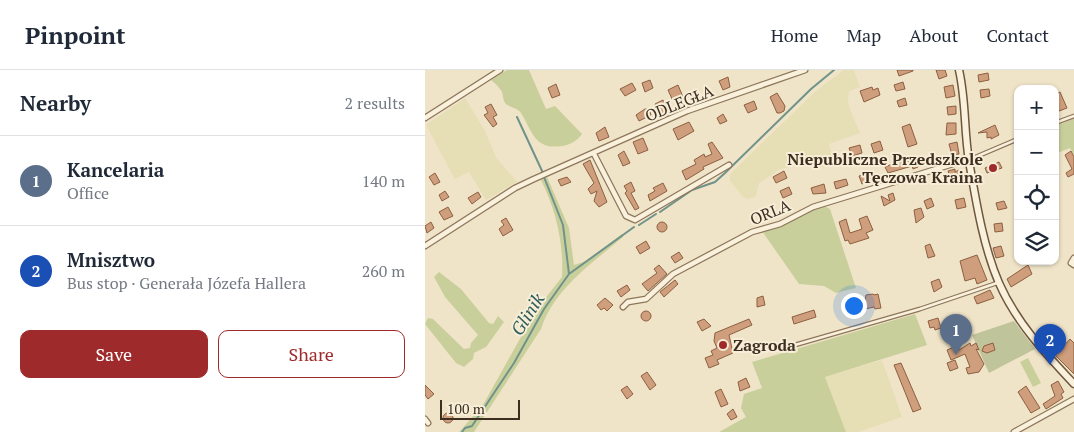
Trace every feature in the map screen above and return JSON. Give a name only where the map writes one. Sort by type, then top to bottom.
[{"type":"street","points":[[425,118],[500,70]]},
{"type":"street","name":"ODLEGŁA","points":[[425,246],[515,188],[687,111],[805,70]]},
{"type":"street","points":[[959,70],[965,104],[969,159],[986,240],[999,282],[1027,331],[1074,384]]},
{"type":"street","points":[[594,154],[626,216],[635,220],[729,165]]},
{"type":"street","name":"ORLA","points":[[623,307],[628,302],[646,298],[673,274],[752,232],[780,224],[813,207],[969,159]]},
{"type":"street","points":[[1074,258],[1071,263],[1074,266]]},
{"type":"street","points":[[1014,432],[1074,399]]},
{"type":"lane","points":[[1059,122],[1074,116]]},
{"type":"lane","points":[[969,159],[1014,141]]},
{"type":"lane","points":[[788,347],[920,309],[999,282]]},
{"type":"shaded area","points":[[844,70],[854,70],[860,87],[849,91],[848,98],[849,107],[860,133],[829,144],[834,164],[822,167],[794,166],[780,169],[759,183],[756,196],[749,199],[743,197],[730,181],[730,174],[816,91]]},
{"type":"shaded area","points":[[465,98],[485,131],[496,157],[517,182],[486,200],[469,172],[455,179],[426,125]]},
{"type":"shaded area","points":[[882,360],[902,417],[858,432],[846,432],[825,377]]},
{"type":"green space","points":[[507,70],[529,70],[546,109],[555,106],[582,134],[568,145],[553,147],[540,143],[521,113],[505,103],[502,92],[491,80]]},
{"type":"green space","points":[[1074,119],[1074,155],[1070,148],[1059,152],[1059,125]]},
{"type":"green space","points":[[547,177],[569,228],[574,265],[586,261],[622,234],[623,237],[586,267],[564,289],[547,315],[541,329],[474,432],[459,432],[483,405],[536,310],[562,277],[562,252],[558,227],[551,203],[541,180]]},
{"type":"green space","points":[[824,206],[830,209],[856,288],[836,293],[824,286],[799,284],[762,231]]},
{"type":"green space","points":[[439,272],[461,289],[489,323],[493,324],[498,316],[504,322],[486,347],[474,353],[473,359],[464,367],[456,363],[425,324],[428,318],[433,319],[464,349],[470,348],[471,343],[478,335],[445,297],[434,277]]},
{"type":"green space","points":[[915,314],[927,345],[825,377],[846,432],[719,432],[746,417],[741,408],[744,394],[762,388],[752,362]]},
{"type":"green space","points":[[1014,321],[1035,349],[989,373],[972,335]]},
{"type":"green space","points":[[1028,358],[1041,383],[1033,387],[1020,362]]},
{"type":"building","points":[[897,70],[913,70],[913,71],[899,76]]},
{"type":"building","points":[[936,70],[945,70],[947,76],[939,79]]},
{"type":"building","points":[[988,73],[989,80],[979,82],[978,75]]},
{"type":"building","points":[[728,77],[730,87],[723,90],[719,81]]},
{"type":"building","points":[[650,80],[653,88],[645,92],[642,83]]},
{"type":"building","points":[[903,82],[905,89],[896,91],[894,85]]},
{"type":"building","points":[[632,83],[636,90],[625,96],[620,89]]},
{"type":"building","points":[[556,84],[560,95],[552,98],[548,88]]},
{"type":"building","points":[[678,85],[683,97],[673,101],[668,90]]},
{"type":"building","points":[[953,85],[955,96],[946,98],[944,87]]},
{"type":"building","points":[[872,87],[873,90],[878,88],[880,95],[864,102],[860,91]]},
{"type":"building","points":[[989,89],[990,96],[981,98],[980,90]]},
{"type":"building","points":[[1059,92],[1067,108],[1059,111]]},
{"type":"building","points":[[777,93],[785,106],[784,111],[780,113],[777,113],[770,97]]},
{"type":"building","points":[[905,98],[907,105],[899,107],[897,101]]},
{"type":"building","points":[[663,100],[668,112],[660,115],[655,104]]},
{"type":"building","points":[[754,101],[757,109],[748,113],[744,105]]},
{"type":"building","points":[[491,104],[497,115],[493,117],[497,124],[493,127],[484,115],[488,113],[485,107]]},
{"type":"building","points":[[956,106],[956,114],[948,115],[947,107]]},
{"type":"building","points":[[645,109],[649,109],[651,115],[639,121],[636,115]]},
{"type":"building","points":[[723,114],[727,121],[720,124],[717,118]]},
{"type":"building","points":[[689,122],[694,131],[678,140],[673,129]]},
{"type":"building","points":[[947,123],[956,123],[956,134],[946,135]]},
{"type":"building","points":[[910,124],[917,144],[908,147],[902,127]]},
{"type":"building","points":[[995,125],[999,135],[991,139],[991,137],[987,138],[987,132],[978,133]]},
{"type":"building","points":[[605,127],[609,137],[599,141],[596,133]]},
{"type":"building","points":[[643,138],[648,150],[638,154],[633,142]]},
{"type":"building","points":[[880,141],[883,150],[874,153],[871,144]]},
{"type":"building","points":[[712,142],[723,158],[703,167],[704,169],[686,180],[682,171],[696,164],[694,160],[704,154],[705,157],[712,154],[708,144]]},
{"type":"building","points":[[957,142],[959,154],[952,155],[949,144]]},
{"type":"building","points":[[860,145],[862,153],[852,156],[849,148]]},
{"type":"building","points":[[624,151],[630,163],[623,166],[618,155]]},
{"type":"building","points":[[1071,151],[1074,157],[1074,174],[1068,177],[1066,173],[1072,169],[1065,155]]},
{"type":"building","points":[[915,159],[918,167],[913,169],[912,166],[888,173],[885,167],[902,160],[903,163]]},
{"type":"building","points":[[590,160],[607,202],[599,207],[594,201],[597,191],[591,194],[588,189],[594,183],[583,164]]},
{"type":"building","name":"Niepubliczne Przedszkole Tęczowa Kraina","points":[[999,162],[1002,168],[987,173],[985,168]]},
{"type":"building","points":[[955,169],[955,172],[959,170],[962,179],[952,182],[948,171]]},
{"type":"building","points":[[784,171],[787,178],[776,183],[773,177]]},
{"type":"building","points":[[435,173],[440,182],[434,185],[429,177]]},
{"type":"building","points":[[869,173],[871,178],[867,179],[868,182],[862,184],[859,176]]},
{"type":"building","points":[[567,177],[571,182],[561,186],[558,180]]},
{"type":"building","points":[[846,179],[848,185],[836,189],[834,182]]},
{"type":"building","points":[[631,182],[635,191],[631,193],[639,208],[635,210],[625,193],[627,191],[624,186]]},
{"type":"building","points":[[663,183],[667,191],[650,201],[648,195],[655,191],[653,188]]},
{"type":"building","points":[[824,184],[826,193],[813,194],[811,188]]},
{"type":"building","points":[[789,187],[792,194],[783,198],[780,191]]},
{"type":"building","points":[[445,191],[449,197],[442,201],[439,195]]},
{"type":"building","points":[[478,192],[481,197],[472,204],[468,198]]},
{"type":"building","points":[[893,193],[895,200],[884,206],[881,196],[890,201],[888,195]]},
{"type":"building","points":[[931,198],[934,206],[927,209],[924,201]]},
{"type":"building","points":[[964,198],[966,207],[957,209],[955,200]]},
{"type":"building","points":[[1004,201],[1007,208],[998,210],[996,203]]},
{"type":"building","points":[[448,207],[453,216],[444,220],[439,212]]},
{"type":"building","points":[[921,208],[924,217],[916,223],[914,210]]},
{"type":"building","points":[[867,216],[873,230],[866,233],[869,238],[850,244],[848,240],[845,241],[839,222],[846,219],[850,233],[862,229],[859,219]]},
{"type":"building","points":[[506,218],[513,230],[503,236],[499,229],[504,225],[501,221]]},
{"type":"building","points":[[431,222],[434,228],[427,233],[425,226]]},
{"type":"building","points":[[660,222],[664,222],[667,227],[666,231],[660,232],[657,229],[657,225]]},
{"type":"building","points":[[1002,223],[1003,231],[995,232],[994,224]]},
{"type":"building","points":[[646,241],[650,248],[640,254],[636,247]]},
{"type":"building","points":[[930,244],[935,256],[928,258],[925,246]]},
{"type":"building","points":[[1001,246],[1004,256],[996,258],[993,248]]},
{"type":"building","points":[[679,252],[683,258],[675,263],[671,257]]},
{"type":"building","points":[[977,255],[987,280],[977,284],[975,278],[965,281],[960,261]]},
{"type":"building","points":[[659,265],[667,274],[648,291],[642,284],[657,273],[654,269]]},
{"type":"building","points":[[1028,265],[1032,274],[1011,287],[1007,279]]},
{"type":"building","points":[[939,279],[942,287],[934,292],[931,282]]},
{"type":"building","points":[[675,280],[678,284],[664,297],[660,292]]},
{"type":"building","points":[[627,285],[630,290],[621,297],[617,291]]},
{"type":"building","points":[[990,290],[994,298],[977,304],[974,297]]},
{"type":"building","points":[[878,294],[881,308],[875,309],[874,307],[861,310],[861,314],[849,316],[844,303],[851,300],[852,302],[856,301],[857,304],[865,301],[866,295]]},
{"type":"building","points":[[763,296],[765,305],[757,307],[757,298]]},
{"type":"building","points":[[605,298],[613,305],[607,311],[604,308],[601,310],[597,305]]},
{"type":"building","points":[[814,310],[816,317],[794,324],[792,317]]},
{"type":"building","points":[[646,311],[651,316],[646,321],[641,316]]},
{"type":"building","points":[[938,318],[941,328],[935,330],[934,327],[930,328],[928,321]]},
{"type":"building","points":[[704,319],[711,326],[702,331],[697,322]]},
{"type":"building","points":[[749,319],[752,325],[729,335],[733,353],[717,360],[719,364],[709,368],[705,358],[713,355],[711,351],[717,348],[714,341],[715,333]]},
{"type":"building","points":[[1070,339],[1074,343],[1074,374],[1052,352],[1059,344],[1062,348]]},
{"type":"building","points":[[970,343],[971,346],[976,343],[979,350],[976,349],[984,364],[979,372],[968,374],[966,368],[970,367],[965,354],[951,360],[947,350],[954,347],[956,352]]},
{"type":"building","points":[[993,343],[995,350],[987,353],[982,351],[984,346]]},
{"type":"building","points":[[955,360],[958,368],[950,371],[947,363]]},
{"type":"building","points":[[901,363],[921,409],[913,412],[894,365]]},
{"type":"building","points":[[647,372],[656,385],[650,390],[641,376]]},
{"type":"building","points":[[746,378],[750,387],[740,391],[738,382]]},
{"type":"building","points":[[1058,381],[1064,392],[1061,394],[1063,398],[1046,409],[1043,404],[1055,396],[1051,385]]},
{"type":"building","points":[[425,385],[434,394],[428,399],[425,395]]},
{"type":"building","points":[[627,386],[633,394],[627,399],[621,390]]},
{"type":"building","points":[[1026,386],[1040,408],[1031,413],[1018,392]]},
{"type":"building","points":[[721,389],[728,404],[721,407],[715,392]]},
{"type":"building","points":[[733,409],[737,417],[731,420],[727,414]]},
{"type":"building","points":[[446,413],[450,413],[453,418],[450,423],[446,423],[443,420],[443,416]]},
{"type":"waterway","name":"Glinik","points":[[660,212],[692,190],[715,182],[811,89],[834,70]]},
{"type":"waterway","name":"Glinik","points":[[517,117],[543,173]]},
{"type":"waterway","points":[[544,177],[563,225],[569,274]]},
{"type":"waterway","name":"Glinik","points":[[639,225],[656,214]]},
{"type":"waterway","name":"Glinik","points":[[462,432],[465,428],[472,426],[514,363],[544,309],[569,274],[634,227]]},
{"type":"place","name":"Niepubliczne Przedszkole Tęczowa Kraina","points":[[993,168]]},
{"type":"place","name":"Zagroda","points":[[723,345]]},
{"type":"place","name":"Kancelaria","points":[[956,355]]},
{"type":"place","name":"Mnisztwo","points":[[1050,365]]}]
